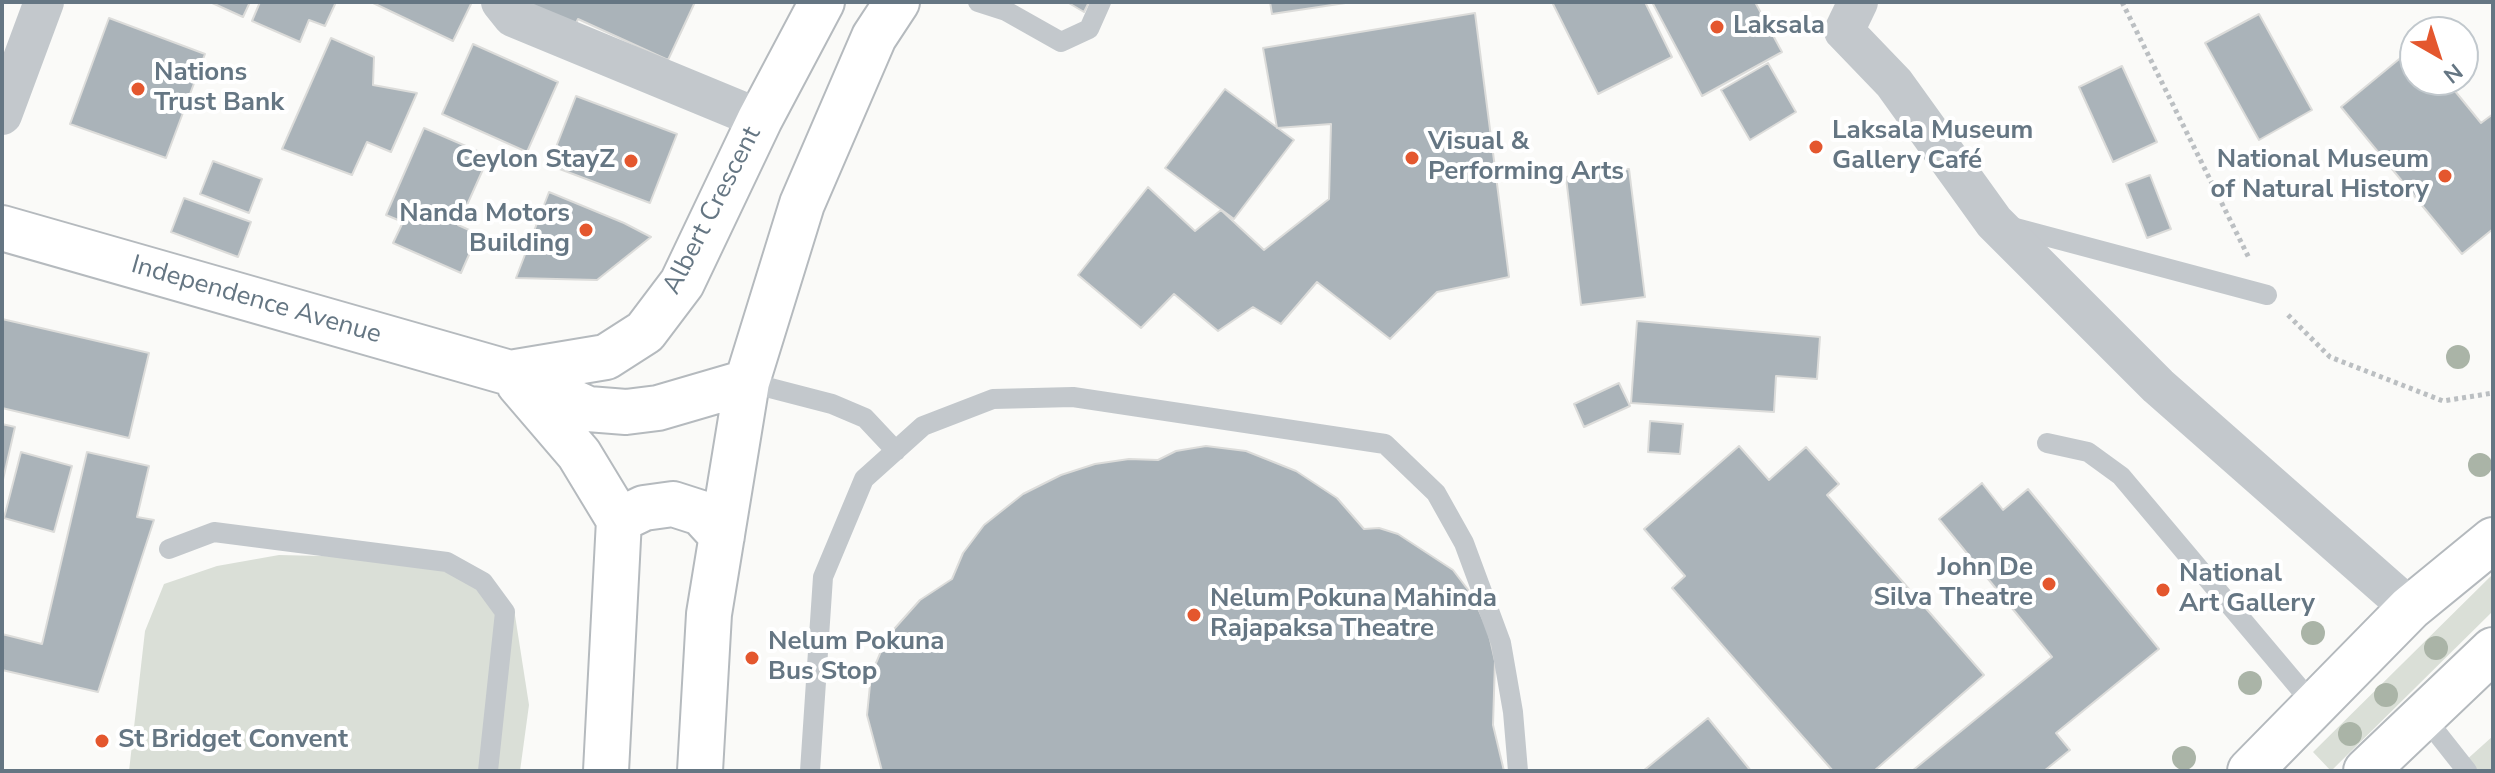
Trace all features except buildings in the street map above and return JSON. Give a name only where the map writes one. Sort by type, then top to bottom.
[{"type":"main road","name":"Albert Crescent","points":[[510,373],[606,357],[645,332],[682,283],[760,119],[822,2]]},
{"type":"main road","points":[[700,771],[709,614],[747,382],[802,204],[874,37],[897,2]]},
{"type":"main road","name":"Independence Avenue","points":[[2,228],[510,373],[588,409],[626,412],[658,408],[747,382]]},
{"type":"main road","points":[[510,373],[579,454],[619,520],[606,771]]},
{"type":"main road","points":[[619,520],[644,508],[673,504],[701,513],[722,536]]},
{"type":"main road","points":[[2250,771],[2410,608],[2493,540]]},
{"type":"main road","points":[[2366,771],[2422,714],[2493,650]]},
{"type":"street","points":[[2,115],[44,2]]},
{"type":"street","points":[[501,2],[513,17],[760,119]]},
{"type":"street","points":[[1858,2],[1844,31],[1894,83],[1994,222],[2158,386],[2410,608]]},
{"type":"lane","points":[[978,2],[1006,11],[1061,42],[1089,29],[1101,2]]},
{"type":"lane","points":[[1994,222],[2267,295]]},
{"type":"lane","points":[[747,382],[832,404],[865,418],[896,451]]},
{"type":"lane","points":[[810,771],[823,577],[864,479],[923,426],[993,399],[1057,397],[1385,444],[1436,493],[1464,543],[1501,643],[1513,712],[1518,771]]},
{"type":"lane","points":[[2047,443],[2088,452],[2121,476],[2313,704]]},
{"type":"lane","points":[[169,549],[214,532],[447,562],[483,582],[505,612],[488,771]]},
{"type":"lane","points":[[2422,714],[2467,771]]},
{"type":"path","points":[[2122,2],[2267,295],[2330,357],[2443,401],[2493,393]]},
{"type":"shaded area","points":[[279,555],[411,558],[487,582],[514,609],[529,705],[520,771],[129,771],[145,631],[164,584],[217,566]]},
{"type":"shaded area","points":[[2493,574],[2493,611],[2331,771],[2313,752]]},
{"type":"shaded area","points":[[2493,736],[2493,771],[2454,771]]},
{"type":"place","name":"Laksala","points":[[1717,27]]},
{"type":"place","name":"Nations Trust Bank","points":[[138,89]]},
{"type":"place","name":"Laksala Museum Gallery Café","points":[[1816,147]]},
{"type":"place","name":"Visual & Performing Arts","points":[[1412,158]]},
{"type":"place","name":"Ceylon StayZ","points":[[631,161]]},
{"type":"place","name":"National Museum of Natural History","points":[[2445,176]]},
{"type":"place","name":"Nanda Motors Building","points":[[586,230]]},
{"type":"place","name":"John De Silva Theatre","points":[[2049,584]]},
{"type":"place","name":"National Art Gallery","points":[[2163,590]]},
{"type":"place","name":"Nelum Pokuna Mahinda Rajapaksa Theatre","points":[[1194,615]]},
{"type":"place","name":"Nelum Pokuna Bus Stop","points":[[752,658]]},
{"type":"place","name":"St Bridget Convent","points":[[102,741]]}]
